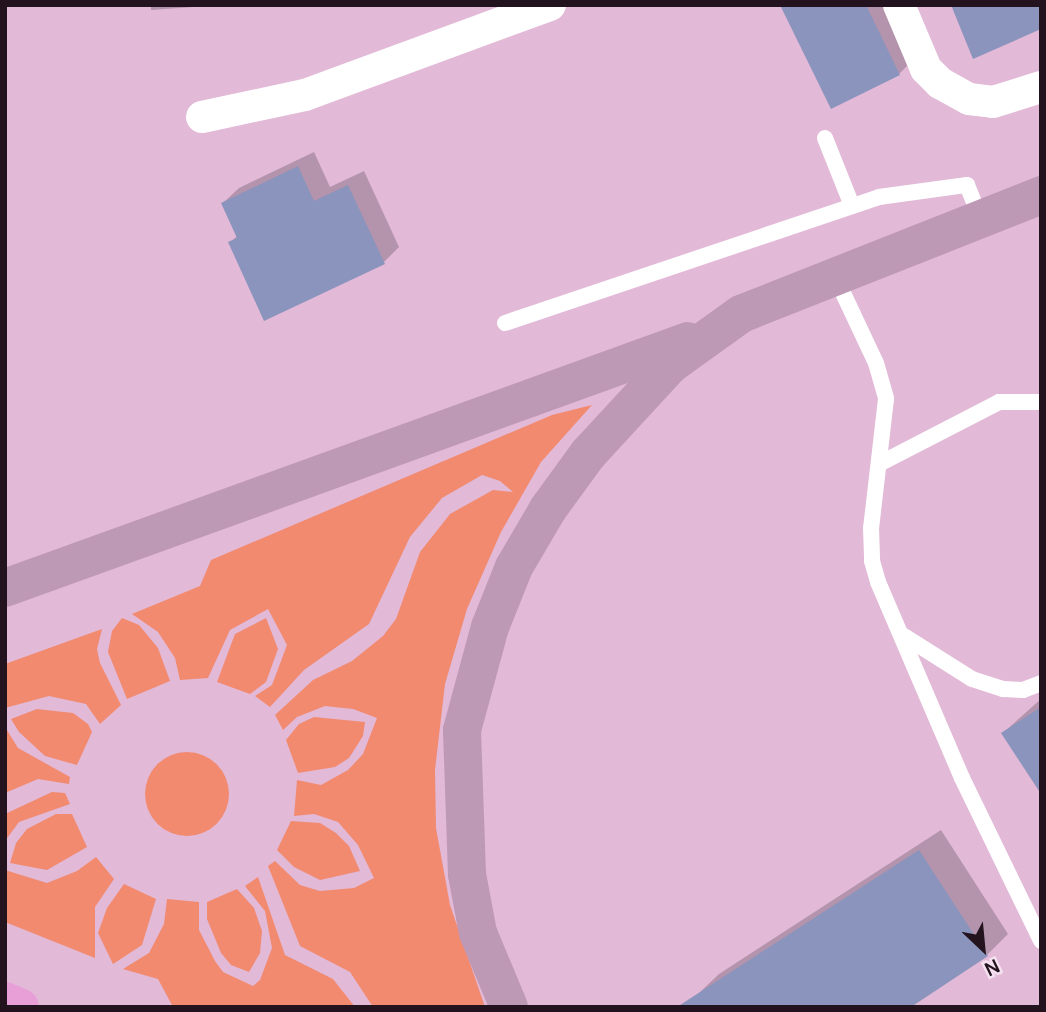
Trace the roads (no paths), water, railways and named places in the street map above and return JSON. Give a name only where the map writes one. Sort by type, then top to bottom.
[{"type":"highway","points":[[5,1002],[20,1007]]},
{"type":"main road","points":[[5,588],[711,333],[778,296],[1041,195]]},
{"type":"main road","points":[[509,1007],[478,933],[463,812],[462,730],[490,627],[514,567],[548,509],[588,454],[670,365],[711,333]]},
{"type":"street","points":[[202,117],[305,95],[550,5]]},
{"type":"street","points":[[899,5],[926,69],[940,83],[969,99],[993,102],[1041,88]]},
{"type":"lane","points":[[825,138],[852,206]]},
{"type":"lane","points":[[505,323],[878,197],[967,185],[980,218]]},
{"type":"lane","points":[[834,274],[883,380],[885,422],[872,561],[962,778],[1041,941]]},
{"type":"lane","points":[[879,464],[999,402],[1041,402]]},
{"type":"lane","points":[[902,634],[972,679],[1003,689],[1023,690],[1041,683]]}]
